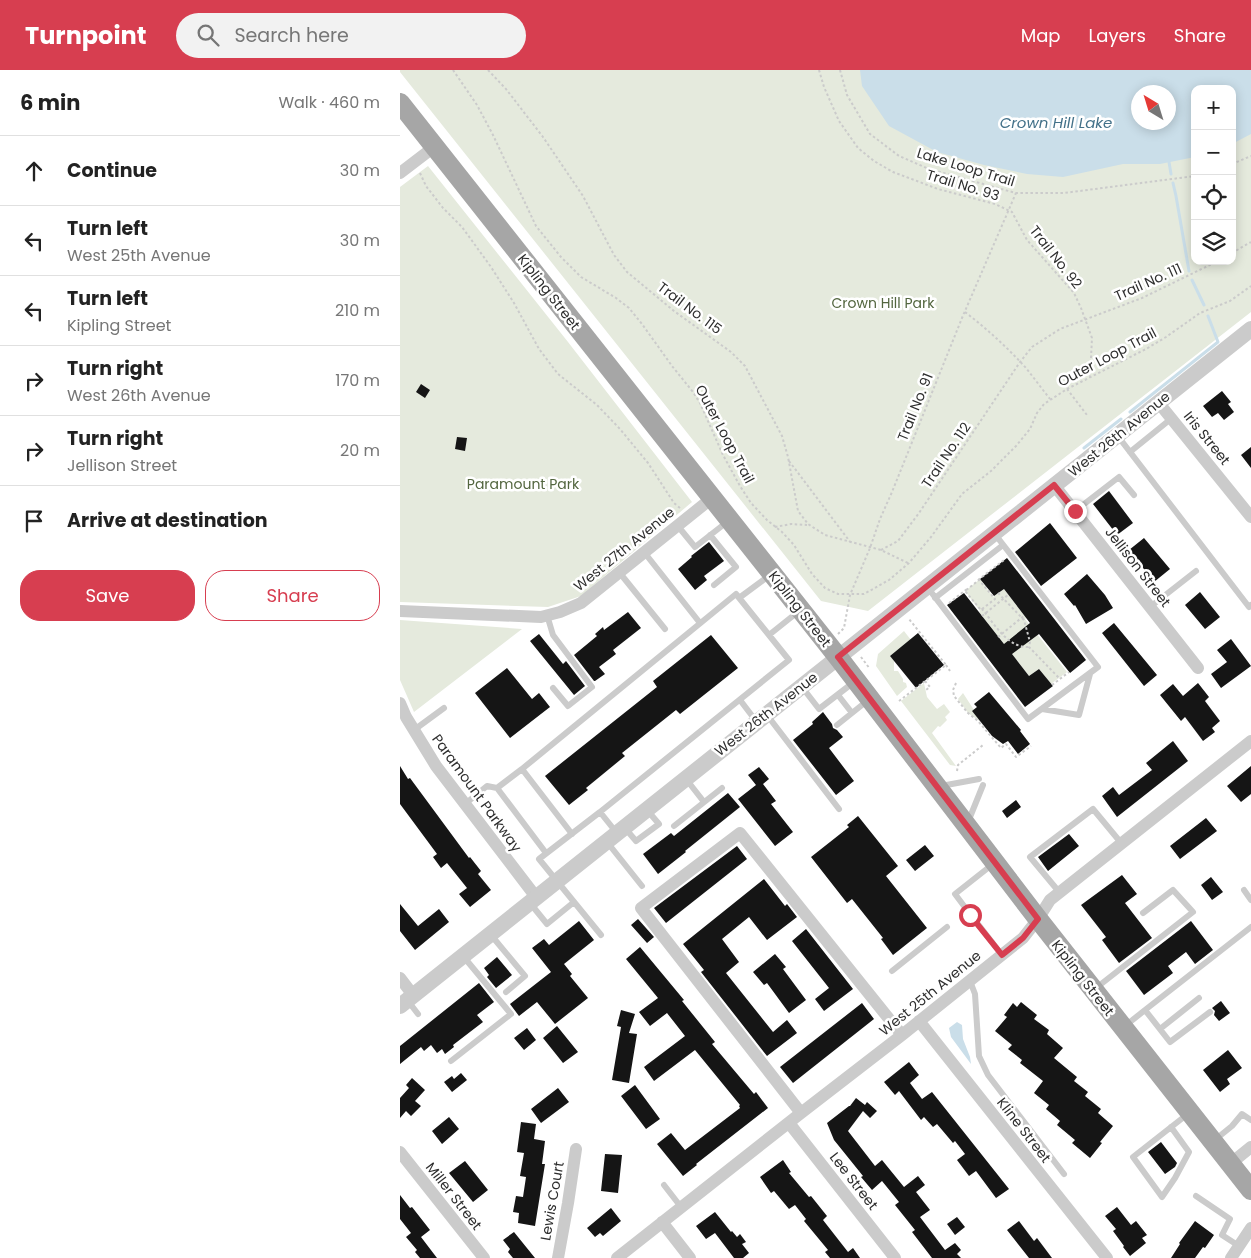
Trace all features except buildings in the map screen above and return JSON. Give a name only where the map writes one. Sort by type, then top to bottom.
[{"type":"main road","name":"Kipling Street","points":[[400,103],[838,657],[994,863],[1251,1190]]},
{"type":"street","points":[[400,173],[434,147]]},
{"type":"street","name":"West 26th Avenue","points":[[407,1000],[838,657],[931,592],[999,539],[1054,485],[1251,329]]},
{"type":"street","name":"Iris Street","points":[[1158,402],[1251,517]]},
{"type":"street","name":"Jellison Street","points":[[1054,485],[1198,668]]},
{"type":"street","name":"West 27th Avenue","points":[[400,612],[541,617],[560,612],[581,603],[712,498]]},
{"type":"street","name":"Paramount Parkway","points":[[400,703],[406,718],[436,766],[532,900]]},
{"type":"street","name":"West 25th Avenue","points":[[617,1258],[919,1022],[1023,938],[1050,900],[1251,741]]},
{"type":"street","points":[[801,1113],[641,908],[740,833],[902,1035]]},
{"type":"street","points":[[400,978],[407,1000]]},
{"type":"street","name":"Kline Street","points":[[919,1022],[1106,1258]]},
{"type":"street","name":"Lee Street","points":[[789,1123],[895,1258]]},
{"type":"street","points":[[1230,1164],[1251,1147]]},
{"type":"street","name":"Lewis Court","points":[[558,1258],[576,1149]]},
{"type":"street","name":"Miller Street","points":[[400,1152],[484,1258]]},
{"type":"street","points":[[662,1222],[690,1258]]},
{"type":"street","points":[[1231,1258],[1251,1228]]},
{"type":"lane","points":[[1130,452],[1172,418]]},
{"type":"lane","points":[[1117,435],[1249,607],[1251,605]]},
{"type":"lane","points":[[1075,511],[1120,477],[1134,495]]},
{"type":"lane","points":[[677,525],[695,547],[730,520]]},
{"type":"lane","points":[[710,535],[736,567],[714,585]]},
{"type":"lane","points":[[931,592],[1028,719],[1090,674],[1098,667],[999,539]]},
{"type":"lane","points":[[644,552],[700,623]]},
{"type":"lane","points":[[1150,607],[1196,571]]},
{"type":"lane","points":[[619,572],[665,629]]},
{"type":"lane","points":[[739,598],[772,574]]},
{"type":"lane","points":[[497,788],[736,594],[789,660],[539,859],[601,935]]},
{"type":"lane","points":[[769,636],[801,610]]},
{"type":"lane","points":[[547,615],[553,635],[592,687],[568,706],[553,688]]},
{"type":"lane","points":[[1042,709],[1079,715],[1090,674]]},
{"type":"lane","points":[[801,686],[819,709],[856,681]]},
{"type":"lane","points":[[838,695],[852,713]]},
{"type":"lane","points":[[837,725],[870,699]]},
{"type":"lane","points":[[740,700],[761,718],[838,809]]},
{"type":"lane","points":[[414,730],[444,708]]},
{"type":"lane","points":[[522,769],[572,834]]},
{"type":"lane","points":[[685,778],[704,802]]},
{"type":"lane","points":[[937,787],[981,782],[966,826]]},
{"type":"lane","points":[[465,804],[488,786],[497,788],[546,853]]},
{"type":"lane","points":[[674,826],[722,788]]},
{"type":"lane","points":[[1060,893],[1030,857],[1094,809],[1122,844]]},
{"type":"lane","points":[[600,812],[616,834],[642,886]]},
{"type":"lane","points":[[964,906],[955,894],[994,863]]},
{"type":"lane","points":[[1093,990],[1193,912],[1172,890],[1142,914]]},
{"type":"lane","points":[[1244,890],[1251,900]]},
{"type":"lane","points":[[532,900],[547,924],[574,902]]},
{"type":"lane","points":[[970,915],[1002,955]]},
{"type":"lane","points":[[892,971],[947,927]]},
{"type":"lane","points":[[1123,1028],[1251,927]]},
{"type":"lane","points":[[490,934],[525,976],[506,992]]},
{"type":"lane","points":[[451,1062],[510,1014],[463,955]]},
{"type":"lane","points":[[970,981],[975,994],[979,1056],[988,1075],[1064,1174]]},
{"type":"lane","points":[[1160,1029],[1199,998]]},
{"type":"lane","points":[[407,1000],[418,1014]]},
{"type":"lane","points":[[1145,1010],[1170,1042],[1210,1012]]},
{"type":"lane","points":[[1171,1128],[1189,1152],[1162,1197],[1133,1158],[1171,1128],[1190,1113]]},
{"type":"lane","points":[[1213,1142],[1232,1126],[1242,1114],[1251,1120]]},
{"type":"lane","points":[[664,1184],[682,1207]]},
{"type":"lane","points":[[1196,1196],[1230,1219],[1222,1235],[1239,1246]]},
{"type":"path","name":"Outer Loop Trail","points":[[453,70],[477,106],[493,135],[536,226],[561,257],[582,277],[629,308],[700,403],[723,455],[751,503],[794,546],[812,574],[825,588],[838,594],[864,594],[889,580],[909,563],[931,537],[962,494],[991,471],[1016,446],[1030,429],[1037,413],[1044,404],[1067,388],[1146,349],[1200,313],[1230,301],[1251,286]]},
{"type":"path","name":"Trail No. 115","points":[[488,70],[506,89],[543,137],[583,196],[614,255],[627,272],[674,311],[731,352],[745,366],[782,436],[789,460],[798,511],[809,525]]},
{"type":"path","name":"Trail No. 93","points":[[819,70],[824,87],[839,121],[858,148],[874,161],[894,172],[929,186],[995,204],[1008,210]]},
{"type":"path","name":"Lake Loop Trail","points":[[840,70],[847,95],[870,134],[898,156],[929,169],[1016,193],[1064,193],[1191,177]]},
{"type":"path","points":[[1236,162],[1251,156]]},
{"type":"path","points":[[416,161],[426,186],[443,208],[462,227],[491,267],[514,303],[539,349],[558,374],[597,404],[620,429],[648,463],[674,504],[684,511]]},
{"type":"path","name":"Trail No. 91","points":[[841,631],[844,628],[850,595],[880,519],[1016,193]]},
{"type":"path","name":"Trail No. 92","points":[[1008,210],[1012,212],[1027,240],[1074,294],[1081,308],[1092,338],[1090,378]]},
{"type":"path","points":[[1236,251],[1251,242]]},
{"type":"path","name":"Trail No. 111","points":[[1020,362],[1032,347],[1060,329],[1142,298],[1210,265]]},
{"type":"path","points":[[965,312],[990,332],[1020,362],[1051,400]]},
{"type":"path","name":"Trail No. 112","points":[[881,550],[898,541],[919,513],[1020,362]]},
{"type":"path","points":[[1067,388],[1087,415]]},
{"type":"path","points":[[789,460],[851,543]]},
{"type":"path","points":[[775,527],[791,524],[809,525],[825,535],[881,550],[909,563]]},
{"type":"path","points":[[943,608],[1011,554]]},
{"type":"path","points":[[982,609],[995,599],[979,580],[966,592],[980,610],[982,609],[986,613],[1005,638],[1023,648],[1029,647]]},
{"type":"path","points":[[998,593],[1024,620],[1030,642],[1029,647]]},
{"type":"path","points":[[982,616],[1008,595]]},
{"type":"path","points":[[998,637],[1025,616]]},
{"type":"path","points":[[908,619],[950,671]]},
{"type":"path","points":[[1029,647],[1060,679]]},
{"type":"path","points":[[899,701],[946,665]]},
{"type":"path","points":[[1052,685],[1069,672]]},
{"type":"path","points":[[925,681],[930,687],[926,690]]},
{"type":"path","points":[[956,683],[953,690],[954,696],[1001,748],[1006,744],[1016,757],[1031,746]]},
{"type":"path","points":[[957,771],[958,765],[982,745]]},
{"type":"green space","name":"Crown Hill Park","points":[[400,70],[1251,70],[1251,312],[868,611],[821,601]]},
{"type":"green space","name":"Paramount Park","points":[[428,166],[692,502],[581,596],[548,607],[400,602],[400,187]]},
{"type":"green space","points":[[980,579],[993,597],[1004,589],[1067,672],[1051,684],[1039,669],[1029,676],[965,591]]},
{"type":"green space","points":[[400,620],[522,629],[414,712],[400,680]]},
{"type":"green space","points":[[904,631],[911,640],[890,656],[894,661],[894,671],[898,671],[907,687],[897,696],[876,666],[878,654]]},
{"type":"green space","points":[[924,683],[927,697],[937,709],[944,704],[950,712],[945,717],[947,720],[932,733],[956,766],[950,765],[901,701]]},
{"type":"green space","points":[[963,693],[974,710],[972,711],[981,722],[968,713],[958,699]]},
{"type":"water","name":"Crown Hill Lake","points":[[860,70],[1251,70],[1251,134],[1236,142],[1236,85],[1191,85],[1191,158],[1160,164],[1123,164],[1063,177],[1027,174],[937,152],[889,126],[862,86]]},
{"type":"water","points":[[957,1022],[962,1025],[963,1039],[971,1064],[951,1037],[949,1028]]},
{"type":"waterway","points":[[1169,162],[1171,174]]},
{"type":"waterway","points":[[1173,183],[1189,271]]},
{"type":"waterway","points":[[1192,280],[1204,305]]},
{"type":"waterway","points":[[1130,412],[1218,342],[1208,316]]},
{"type":"waterway","points":[[1084,448],[1121,419]]},
{"type":"route","points":[[970,915],[1002,955],[1023,938],[1038,919],[838,657],[1054,485],[1075,511]]}]
